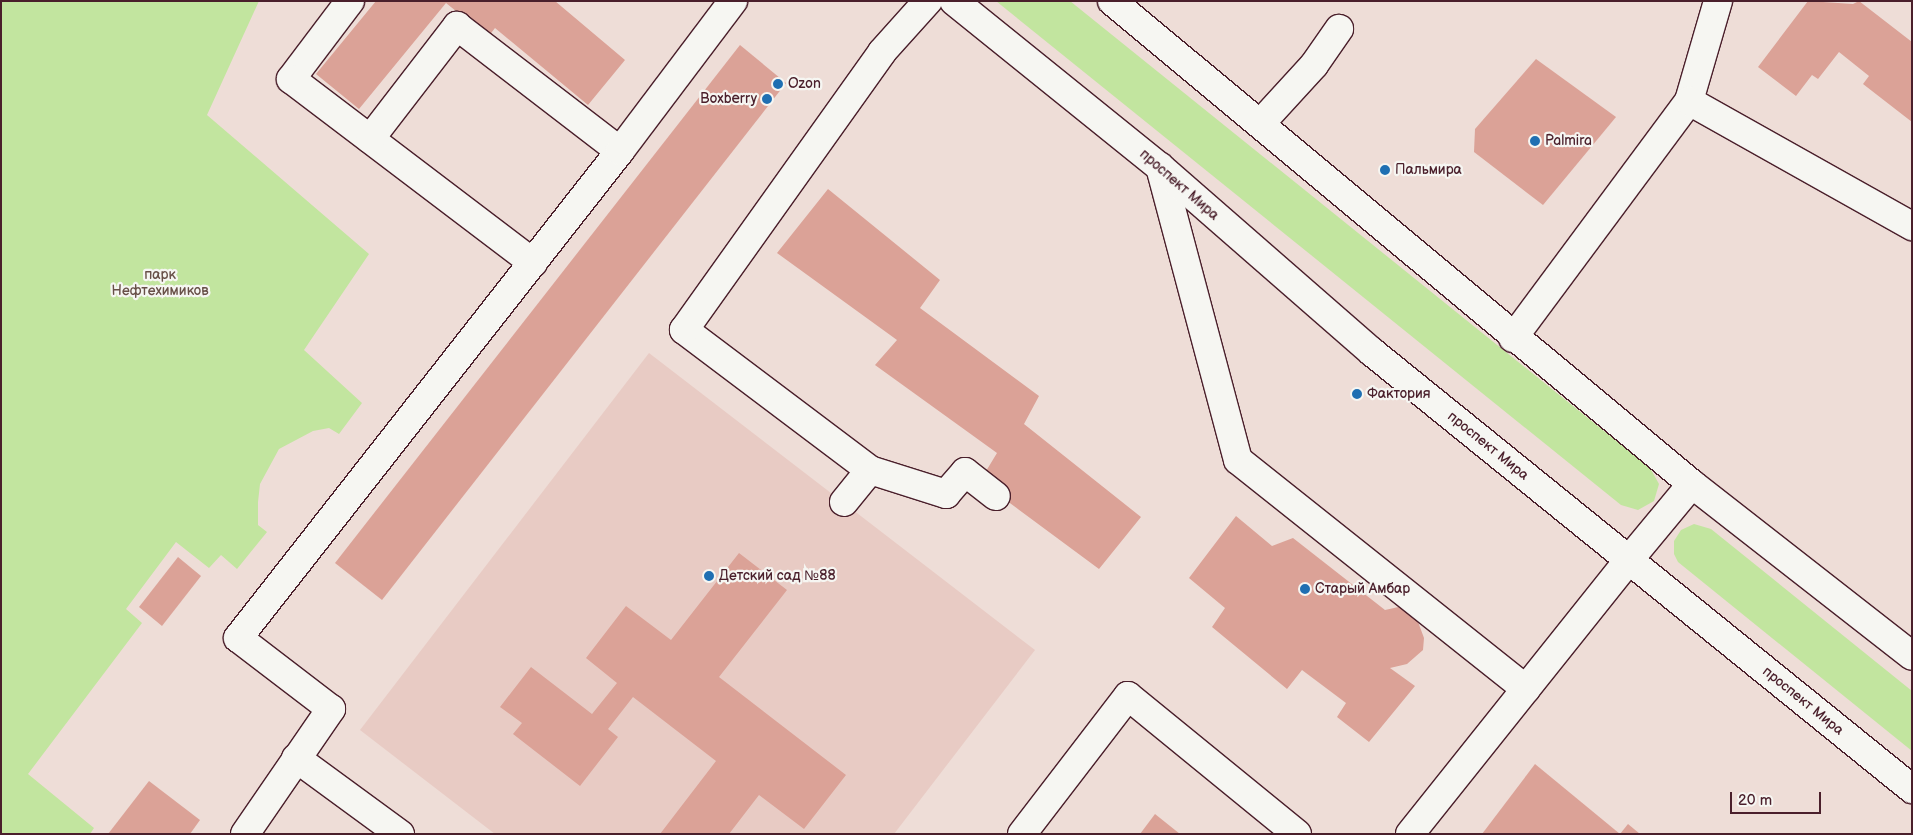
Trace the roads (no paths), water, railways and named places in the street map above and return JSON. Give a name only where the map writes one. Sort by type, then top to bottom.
[{"type":"main road","points":[[350,1],[291,79],[533,263]]},
{"type":"main road","points":[[245,834],[332,708],[238,638],[533,263],[733,1]]},
{"type":"main road","points":[[928,1],[882,52],[684,330],[870,470],[946,494],[965,472],[996,496]]},
{"type":"main road","name":"проспект Мира","points":[[954,1],[1160,168],[1372,352],[1912,789]]},
{"type":"main road","points":[[1112,1],[1514,338],[1692,484],[1912,656]]},
{"type":"main road","points":[[1514,338],[1689,102],[1718,1]]},
{"type":"main road","points":[[370,139],[457,26],[620,151]]},
{"type":"main road","points":[[1260,124],[1314,65],[1339,28]]},
{"type":"main road","points":[[1689,102],[1912,226]]},
{"type":"main road","points":[[1160,168],[1238,460],[1526,689]]},
{"type":"main road","points":[[844,502],[870,470]]},
{"type":"main road","points":[[1410,834],[1628,561],[1692,484]]},
{"type":"main road","points":[[1022,834],[1128,696],[1297,834]]},
{"type":"main road","points":[[296,758],[400,834]]},
{"type":"place","name":"Ozon","points":[[778,84]]},
{"type":"place","name":"Boxberry","points":[[767,99]]},
{"type":"place","name":"Palmira","points":[[1535,141]]},
{"type":"place","name":"Пальмира","points":[[1385,170]]},
{"type":"place","name":"Фактория","points":[[1357,394]]},
{"type":"place","name":"Детский сад №88","points":[[709,576]]},
{"type":"place","name":"Старый Амбар","points":[[1305,589]]},
{"type":"park label","name":"парк Нефтехимиков","points":[[160,284]]}]
